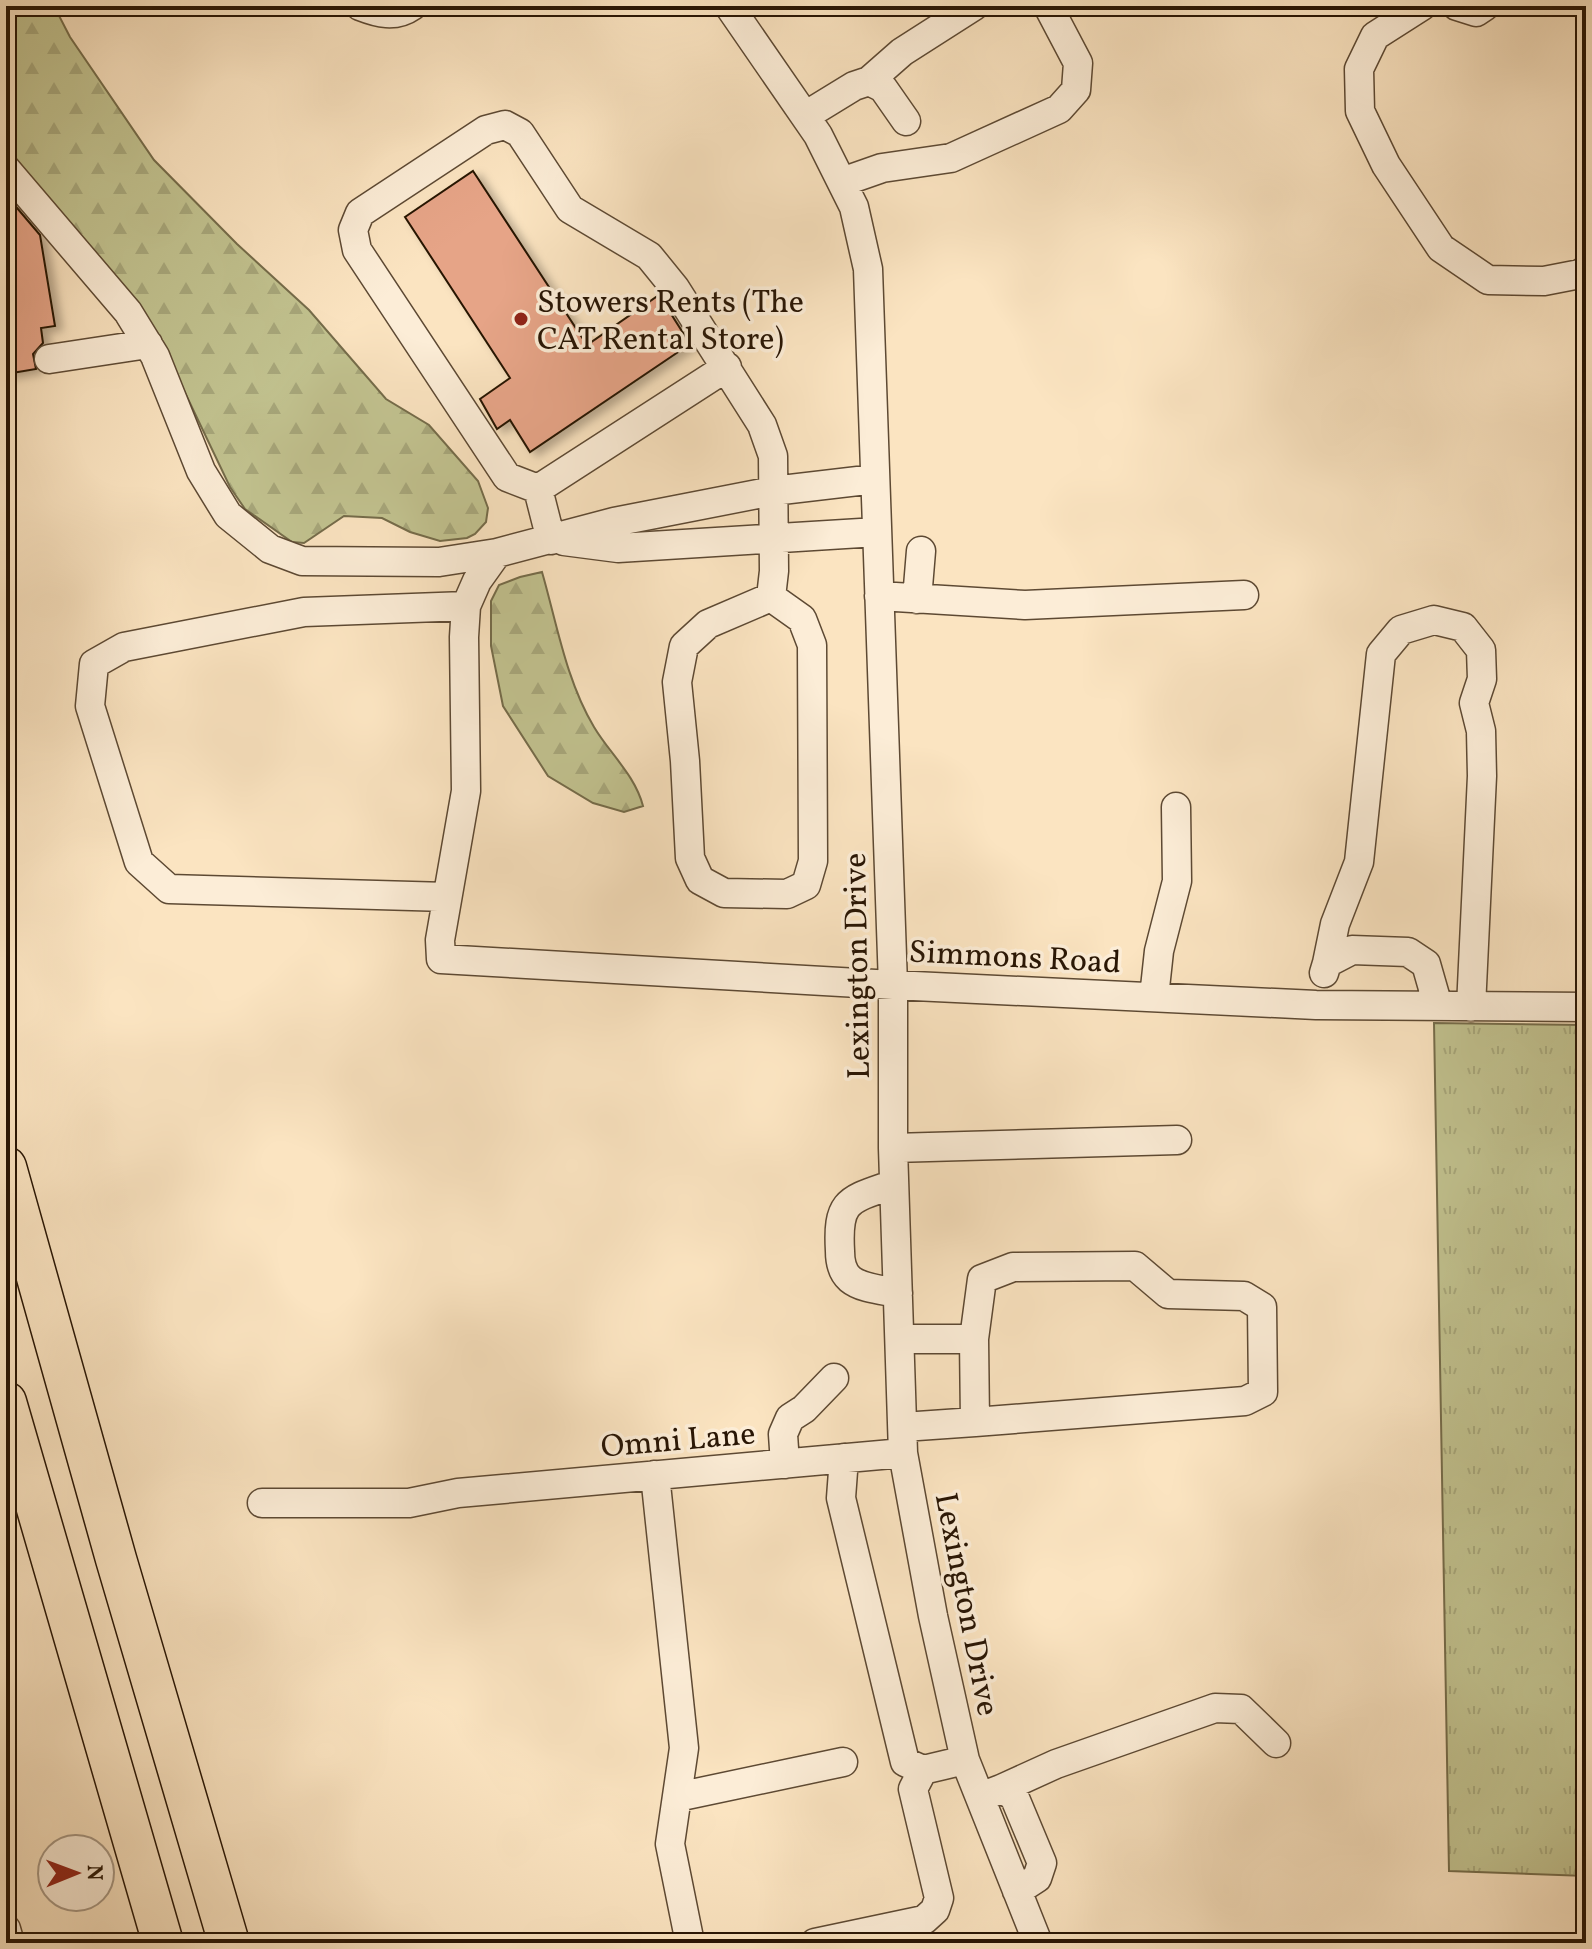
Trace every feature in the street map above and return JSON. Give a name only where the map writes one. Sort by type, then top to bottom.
[{"type":"highway","points":[[6,1167],[116,1559],[229,1943]]},
{"type":"highway","points":[[6,1402],[163,1943]]},
{"type":"street","points":[[360,6],[393,14],[402,13],[412,6]]},
{"type":"street","name":"Lexington Drive","points":[[729,6],[818,135],[854,207],[868,269],[893,985],[893,1148],[903,1440],[933,1616],[965,1760],[991,1793],[1017,1891],[1038,1943]]},
{"type":"street","points":[[805,116],[854,86],[869,81],[902,52],[974,6]]},
{"type":"street","points":[[842,182],[882,168],[951,158],[1059,109],[1076,90],[1078,63],[1048,6]]},
{"type":"street","points":[[1422,6],[1375,36],[1359,69],[1360,111],[1386,165],[1441,248],[1488,280],[1544,281],[1586,270]]},
{"type":"street","points":[[1457,6],[1476,12],[1485,6]]},
{"type":"street","points":[[869,81],[883,88],[906,121]]},
{"type":"street","points":[[538,489],[507,477],[357,250],[353,230],[360,213],[486,130],[505,125],[520,133],[570,209],[649,256],[675,288],[762,425],[773,456],[774,571],[771,597]]},
{"type":"street","points":[[6,169],[128,312],[148,344],[201,471],[228,515],[270,549],[312,562],[439,562],[497,553],[614,522],[773,491],[875,479]]},
{"type":"street","points":[[49,359],[148,344]]},
{"type":"street","points":[[538,489],[727,367]]},
{"type":"street","points":[[538,489],[551,540]]},
{"type":"street","points":[[551,540],[618,548],[877,532]]},
{"type":"street","points":[[917,599],[921,551]]},
{"type":"street","points":[[466,606],[304,612],[124,647],[94,664],[90,706],[139,862],[169,889],[447,897],[466,791],[466,606],[477,581],[497,553]]},
{"type":"street","points":[[879,596],[1025,605],[1244,595]]},
{"type":"street","points":[[771,597],[802,619],[812,645],[813,861],[806,885],[787,894],[724,893],[700,880],[690,858],[677,682],[684,646],[708,624],[771,597]]},
{"type":"street","points":[[1316,1005],[1335,924],[1359,862],[1381,654],[1401,630],[1434,620],[1463,627],[1481,650],[1482,679],[1474,703],[1481,731],[1482,776],[1471,1007]]},
{"type":"street","points":[[1154,997],[1159,951],[1177,881],[1176,807]]},
{"type":"street","name":"Simmons Road","points":[[447,897],[440,940],[441,959],[1316,1005],[1586,1007]]},
{"type":"street","points":[[1327,963],[1352,950],[1408,952],[1426,964],[1438,1006]]},
{"type":"street","points":[[893,1148],[1177,1140]]},
{"type":"street","points":[[894,1184],[858,1197],[844,1208],[839,1228],[841,1265],[850,1279],[865,1286],[898,1293]]},
{"type":"street","name":"Omni Lane","points":[[262,1503],[409,1503],[458,1493],[844,1458],[975,1422],[1245,1401],[1263,1392],[1262,1307],[1244,1296],[1168,1294],[1135,1266],[1013,1267],[982,1279],[974,1339]]},
{"type":"street","points":[[900,1339],[974,1339],[975,1422]]},
{"type":"street","points":[[785,1464],[783,1434],[790,1418],[804,1409],[834,1378]]},
{"type":"street","points":[[844,1458],[841,1498],[905,1762],[923,1770],[965,1760]]},
{"type":"street","points":[[655,1475],[684,1748],[670,1844],[690,1943]]},
{"type":"street","points":[[991,1793],[1056,1764],[1215,1708],[1241,1709],[1276,1743]]},
{"type":"street","points":[[677,1797],[843,1762]]},
{"type":"street","points":[[815,1943],[924,1920],[935,1910],[939,1898],[913,1789],[923,1770]]},
{"type":"street","points":[[6,1929],[10,1943]]},
{"type":"green space","points":[[6,6],[54,6],[70,37],[154,160],[237,244],[309,310],[386,399],[429,425],[478,481],[488,508],[486,522],[475,534],[440,541],[410,532],[382,518],[344,516],[304,543],[292,542],[245,509],[230,487],[157,334],[137,306],[6,153]]},
{"type":"green space","points":[[542,572],[563,651],[584,709],[628,774],[643,806],[624,812],[593,803],[548,776],[503,706],[491,646],[491,601],[499,585]]},
{"type":"green space","points":[[1434,1023],[1586,1025],[1586,1876],[1449,1871]]},
{"type":"building","name":"Stowers Rents (The CAT Rental Store)","points":[[473,171],[587,345],[659,295],[690,344],[530,452],[510,420],[497,429],[480,399],[510,378],[405,217]]},
{"type":"building","points":[[6,195],[40,235],[55,326],[41,328],[43,343],[33,354],[36,369],[6,374]]},
{"type":"place","name":"Stowers Rents (The CAT Rental Store)","points":[[521,319]]}]
